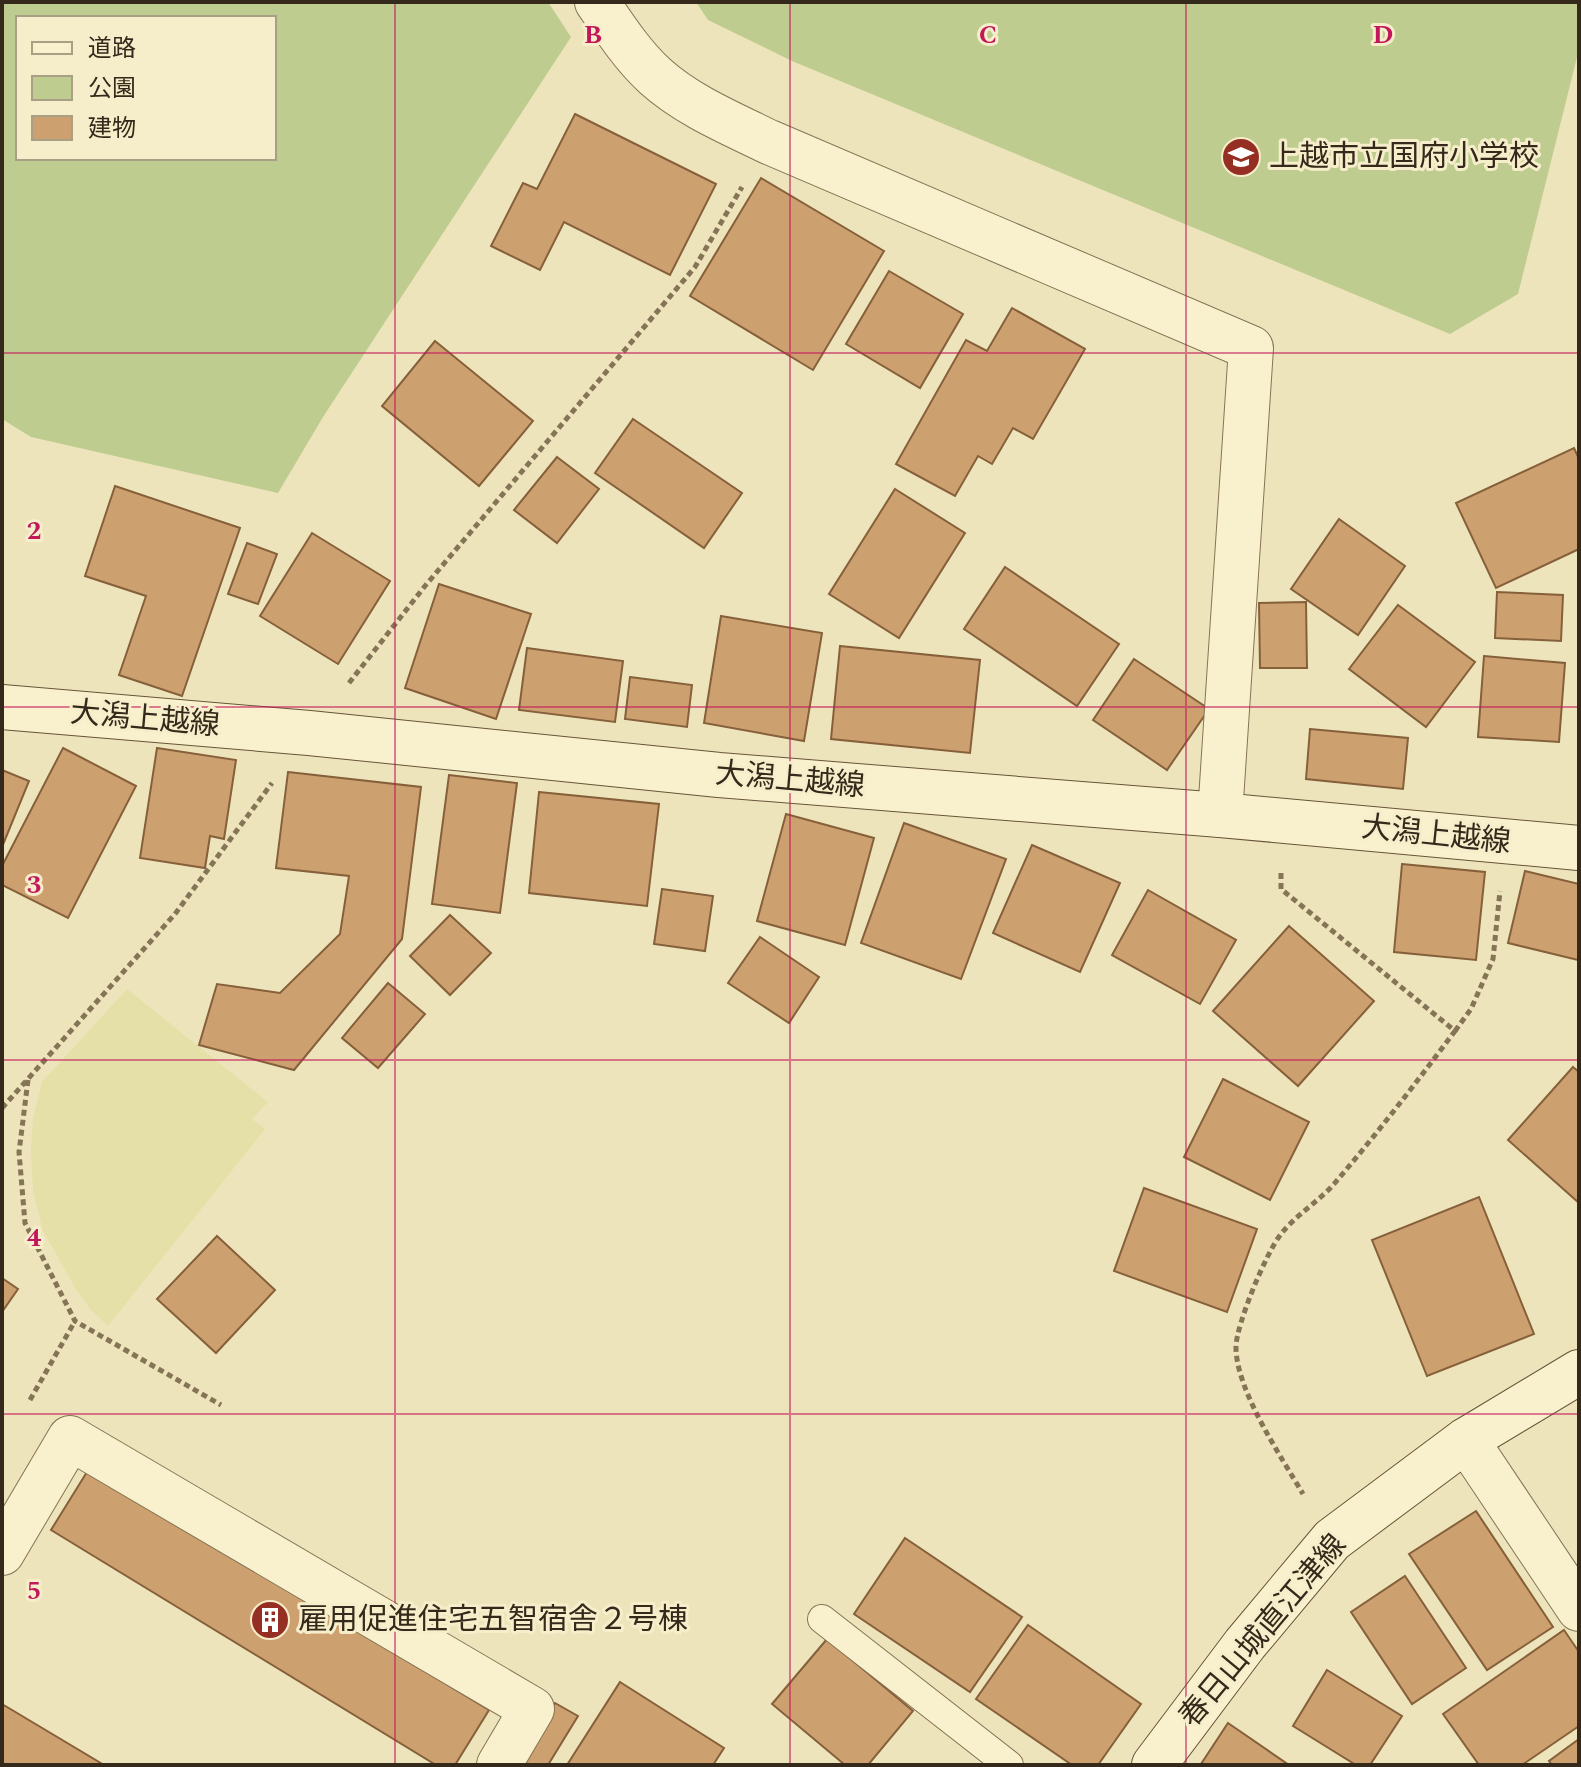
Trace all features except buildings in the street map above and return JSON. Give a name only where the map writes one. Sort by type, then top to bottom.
[{"type":"main road","points":[[597,2],[623,40],[655,76],[695,105],[769,142],[1251,348],[1220,815]]},
{"type":"main road","name":"大潟上越線","points":[[2,707],[309,733],[719,775],[1280,820],[1579,848]]},
{"type":"main road","name":"春日山城直江津線","points":[[1154,1765],[1245,1644],[1332,1540],[1466,1440],[1579,1372]]},
{"type":"main road","points":[[2,1553],[70,1438],[532,1709],[499,1765]]},
{"type":"main road","points":[[1466,1440],[1579,1609]]},
{"type":"lane","points":[[822,1619],[1009,1765]]},
{"type":"path","points":[[2,1108],[175,914],[309,733],[425,586],[695,267],[769,142]]},
{"type":"path","points":[[1280,820],[1281,889],[1455,1031]]},
{"type":"path","points":[[1332,1540],[1262,1424],[1242,1378],[1236,1346],[1252,1290],[1280,1235],[1332,1186],[1411,1090],[1471,1009],[1493,959],[1506,843]]},
{"type":"path","points":[[28,1079],[19,1152],[25,1223],[75,1321],[221,1405]]},
{"type":"path","points":[[24,1411],[75,1321]]},
{"type":"shaded area","points":[[127,989],[268,1102],[252,1119],[265,1129],[108,1326],[90,1309],[76,1289],[43,1231],[33,1191],[31,1151],[33,1119],[42,1082]]},
{"type":"green space","points":[[2,2],[548,2],[571,37],[323,417],[278,493],[31,437],[2,419]]},
{"type":"green space","name":"上越市立国府小学校","points":[[696,2],[1579,2],[1579,49],[1518,294],[1450,334],[792,61],[708,20]]},
{"type":"place","name":"上越市立国府小学校","points":[[1241,157]]},
{"type":"place","name":"雇用促進住宅五智宿舎２号棟","points":[[270,1620]]}]
